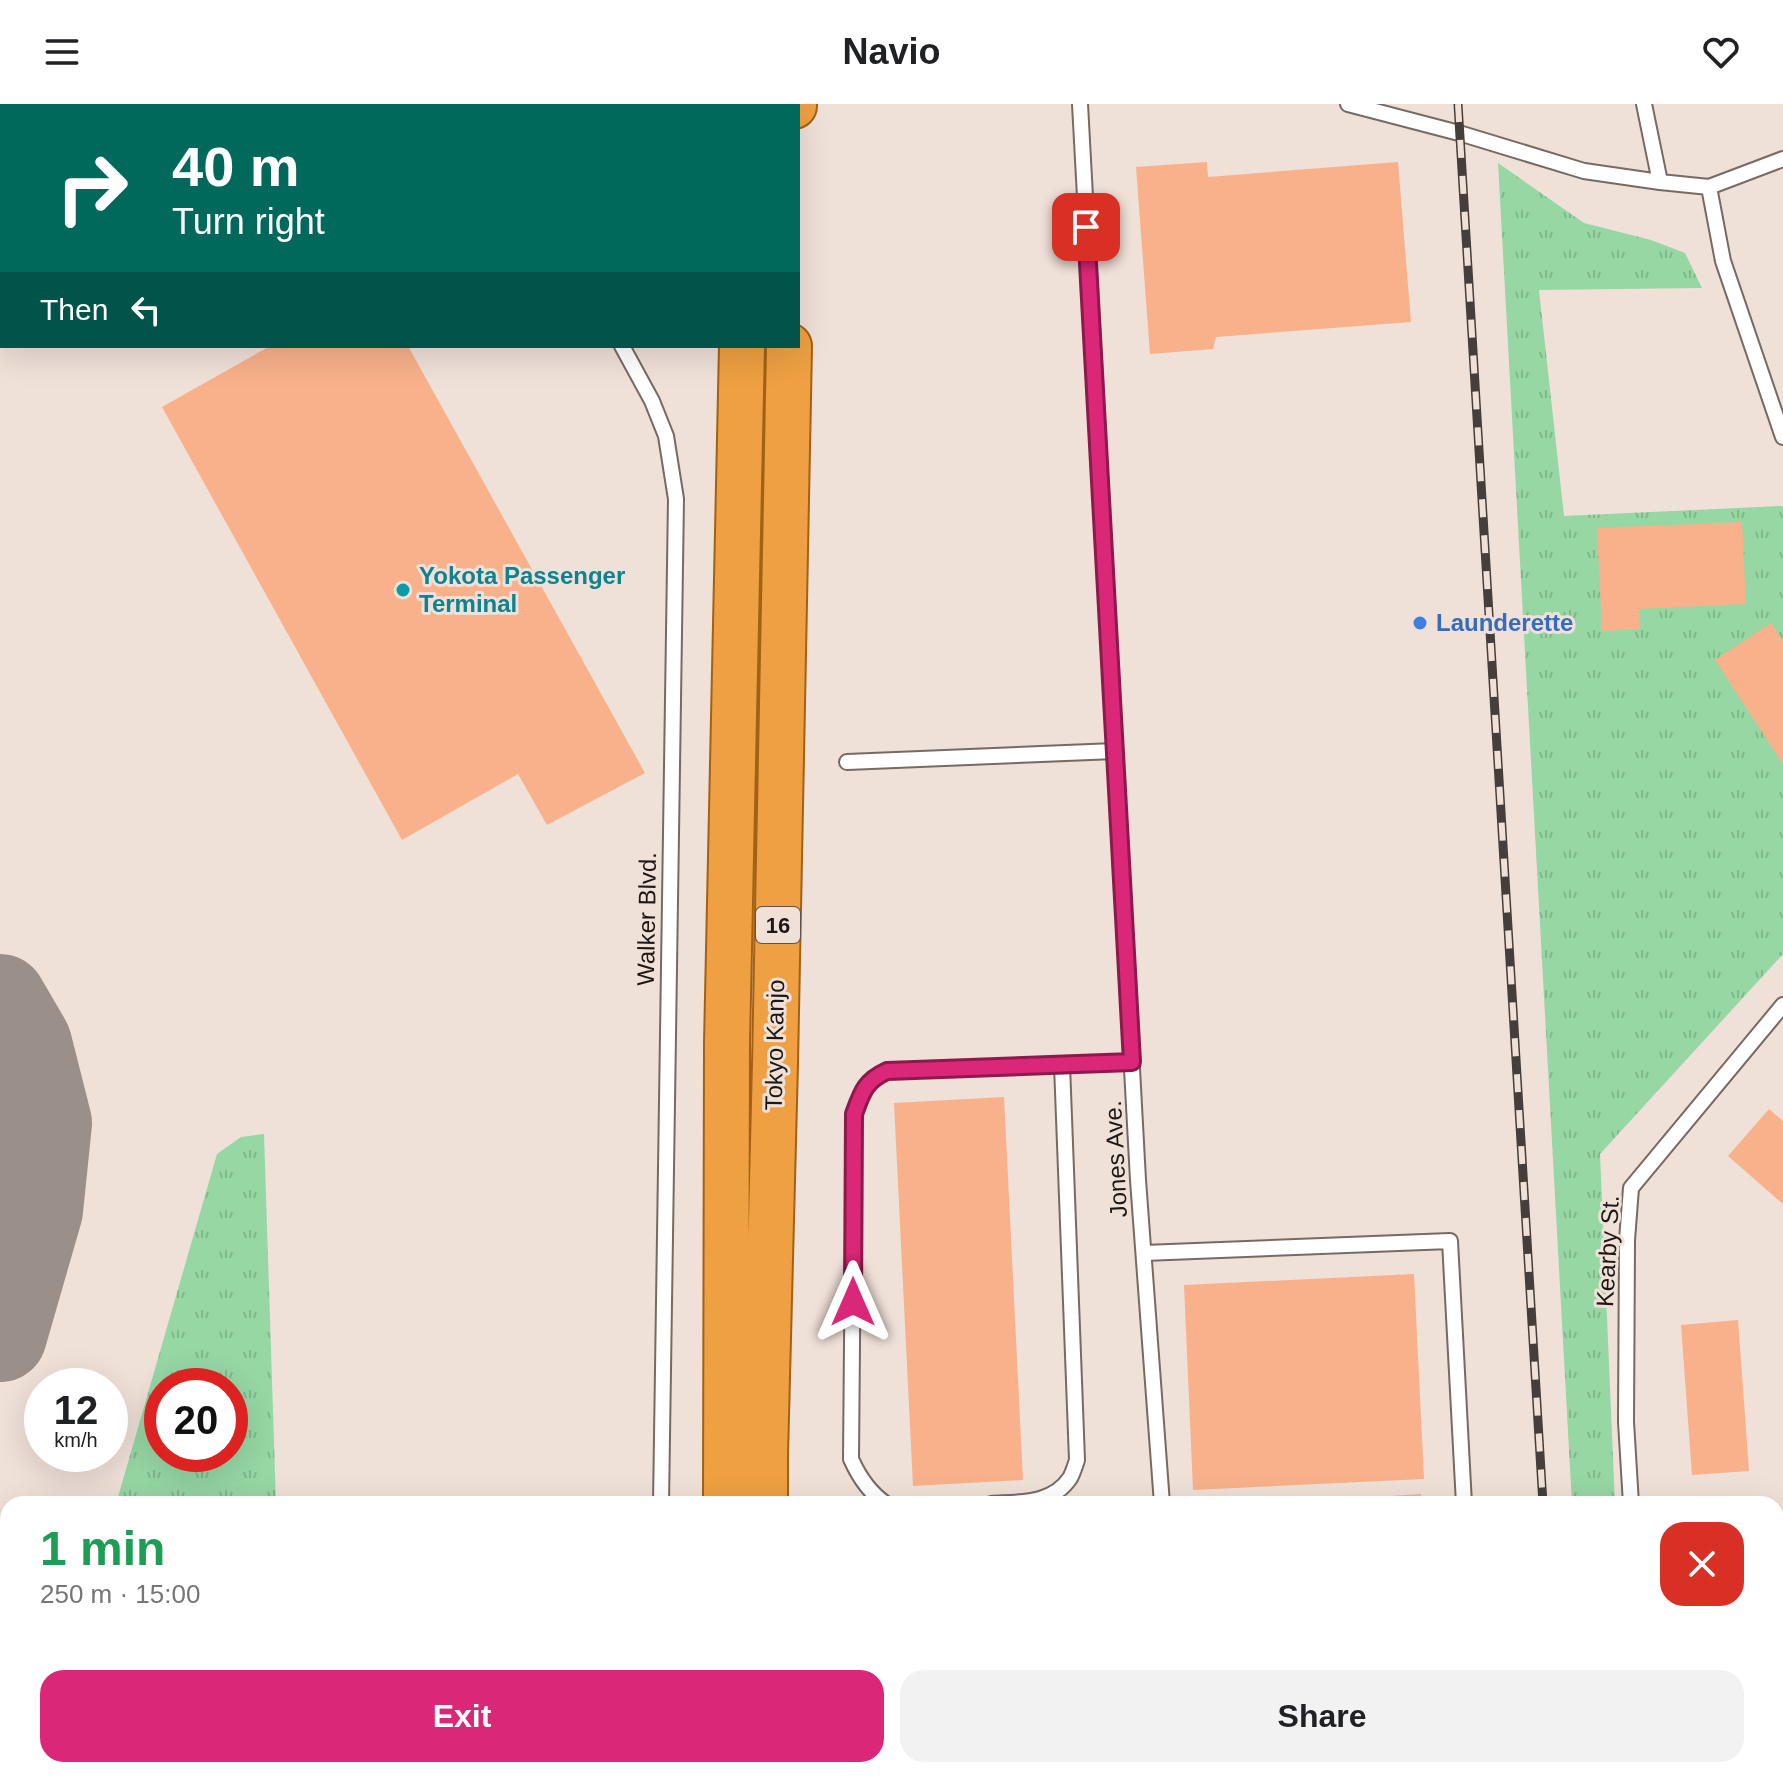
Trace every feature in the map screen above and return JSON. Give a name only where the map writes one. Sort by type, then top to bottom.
[{"type":"highway","name":"Tokyo Kanjo","points":[[726,1496],[727,1043],[742,348]]},
{"type":"highway","name":"Tokyo Kanjo","points":[[765,1496],[789,348]]},
{"type":"lane","name":"Jones Ave.","points":[[1080,104],[1132,1062],[1161,1496]]},
{"type":"lane","points":[[1348,104],[1459,133],[1584,171],[1660,182],[1709,187],[1783,159]]},
{"type":"lane","points":[[1644,104],[1660,182]]},
{"type":"lane","points":[[1709,187],[1723,261],[1783,437]]},
{"type":"lane","name":"Walker Blvd.","points":[[623,348],[652,401],[666,436],[676,499],[661,1496]]},
{"type":"lane","points":[[847,762],[1115,751]]},
{"type":"lane","name":"Kearby St.","points":[[1631,1496],[1626,1422],[1627,1240],[1631,1188],[1783,1005]]},
{"type":"lane","points":[[877,1496],[859,1475],[851,1459],[854,1114],[862,1092],[871,1078],[887,1071],[1132,1062]]},
{"type":"lane","points":[[1050,1496],[1070,1478],[1077,1460],[1062,1065]]},
{"type":"lane","points":[[1144,1253],[1450,1241],[1464,1496]]},
{"type":"green space","points":[[1498,163],[1584,223],[1651,240],[1685,253],[1702,288],[1539,290],[1564,516],[1783,507],[1783,954],[1600,1154],[1615,1496],[1572,1496]]},
{"type":"green space","points":[[264,1134],[276,1496],[118,1496],[125,1472],[128,1472],[144,1407],[144,1472],[248,1472],[248,1368],[155,1368],[217,1154],[241,1137]]},
{"type":"building","points":[[1207,162],[1208,177],[1398,162],[1411,322],[1216,337],[1213,349],[1150,354],[1136,167]]},
{"type":"building","name":"Yokota Passenger Terminal","points":[[266,348],[409,348],[645,773],[547,825],[518,774],[402,840],[162,407]]},
{"type":"building","points":[[1742,522],[1746,604],[1639,609],[1640,629],[1602,631],[1597,528]]},
{"type":"building","points":[[1771,623],[1783,641],[1783,764],[1715,660]]},
{"type":"building","points":[[1004,1097],[1023,1480],[913,1486],[894,1103]]},
{"type":"building","points":[[1769,1109],[1783,1121],[1783,1204],[1728,1156]]},
{"type":"building","points":[[1414,1274],[1424,1479],[1193,1490],[1184,1285]]},
{"type":"building","points":[[1738,1320],[1749,1471],[1692,1475],[1681,1325]]},
{"type":"taxiway","points":[[0,1001],[25,1044],[45,1123],[36,1210],[0,1335]]},
{"type":"railway","points":[[1458,104],[1543,1496]]},
{"type":"place","name":"Yokota Passenger Terminal","points":[[403,590]]},
{"type":"place","name":"Launderette","points":[[1420,623]]},
{"type":"route","points":[[853,1302],[854,1114],[871,1078],[887,1071],[1132,1062],[1086,227]]}]
